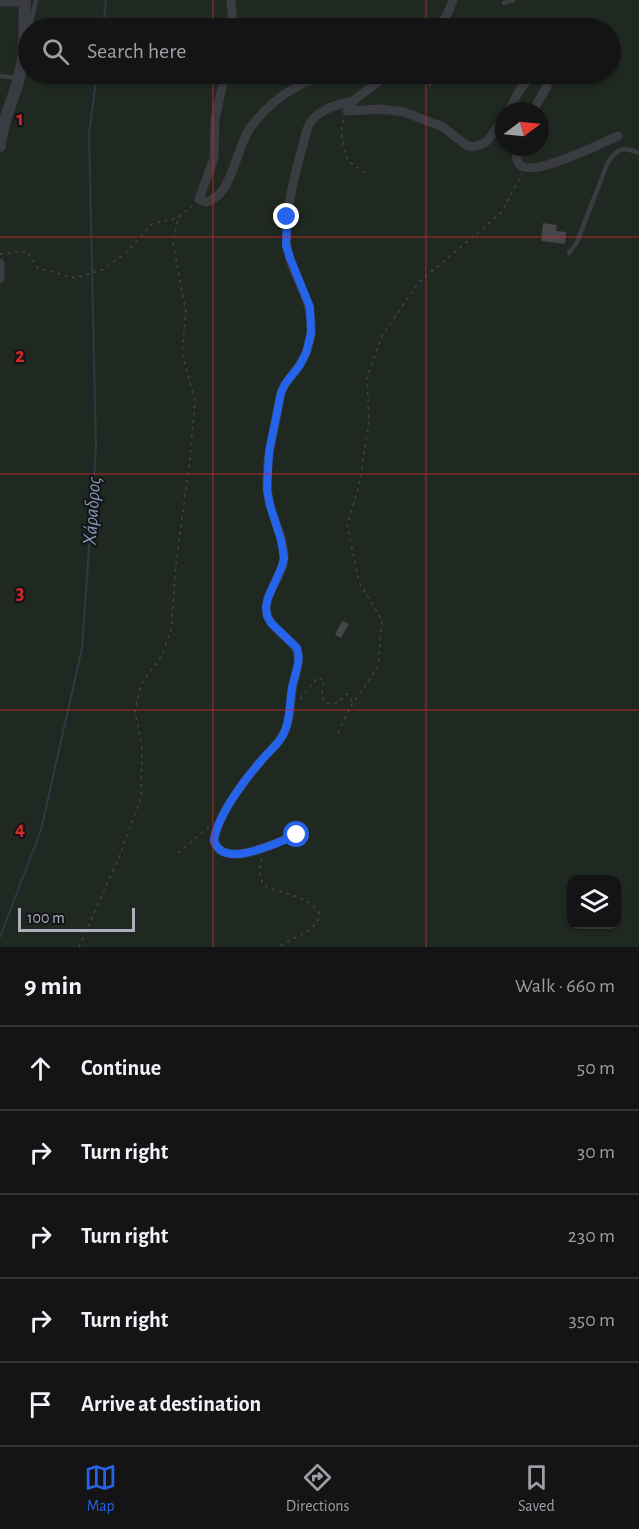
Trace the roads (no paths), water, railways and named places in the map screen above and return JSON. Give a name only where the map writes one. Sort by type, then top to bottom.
[{"type":"street","points":[[231,0],[232,18]]},
{"type":"street","points":[[445,18],[453,0]]},
{"type":"street","points":[[0,2],[28,1],[26,18]]},
{"type":"street","points":[[0,146],[0,132],[18,81]]},
{"type":"street","points":[[223,84],[215,119],[214,158],[199,199],[206,202],[220,194],[231,176],[249,129],[272,104],[289,90],[301,84]]},
{"type":"street","points":[[375,84],[353,101],[347,111],[381,109],[404,112],[443,127],[466,146],[472,147],[483,144],[495,131]]},
{"type":"street","points":[[514,102],[523,84]]},
{"type":"street","points":[[538,102],[547,84]]},
{"type":"street","points":[[297,835],[243,853],[230,854],[218,849],[214,840],[226,810],[238,791],[283,736],[288,723],[298,652],[293,643],[271,623],[267,616],[268,598],[284,558],[267,490],[269,452],[281,393],[306,353],[311,333],[310,307],[286,245],[287,217],[292,180],[310,123],[320,113],[338,104],[353,101]]},
{"type":"street","points":[[516,156],[517,162],[525,168],[550,164],[568,159],[618,136]]},
{"type":"street","points":[[0,263],[0,278]]},
{"type":"lane","points":[[504,3],[513,0]]},
{"type":"lane","points":[[28,1],[29,18]]},
{"type":"lane","points":[[0,76],[18,78]]},
{"type":"lane","points":[[569,253],[578,242],[611,157],[628,148],[639,153]]},
{"type":"waterway","name":"Χάραδρος","points":[[104,18],[106,0]]},
{"type":"waterway","name":"Χάραδρος","points":[[0,937],[41,830],[82,648],[96,448],[89,133],[96,84]]}]
